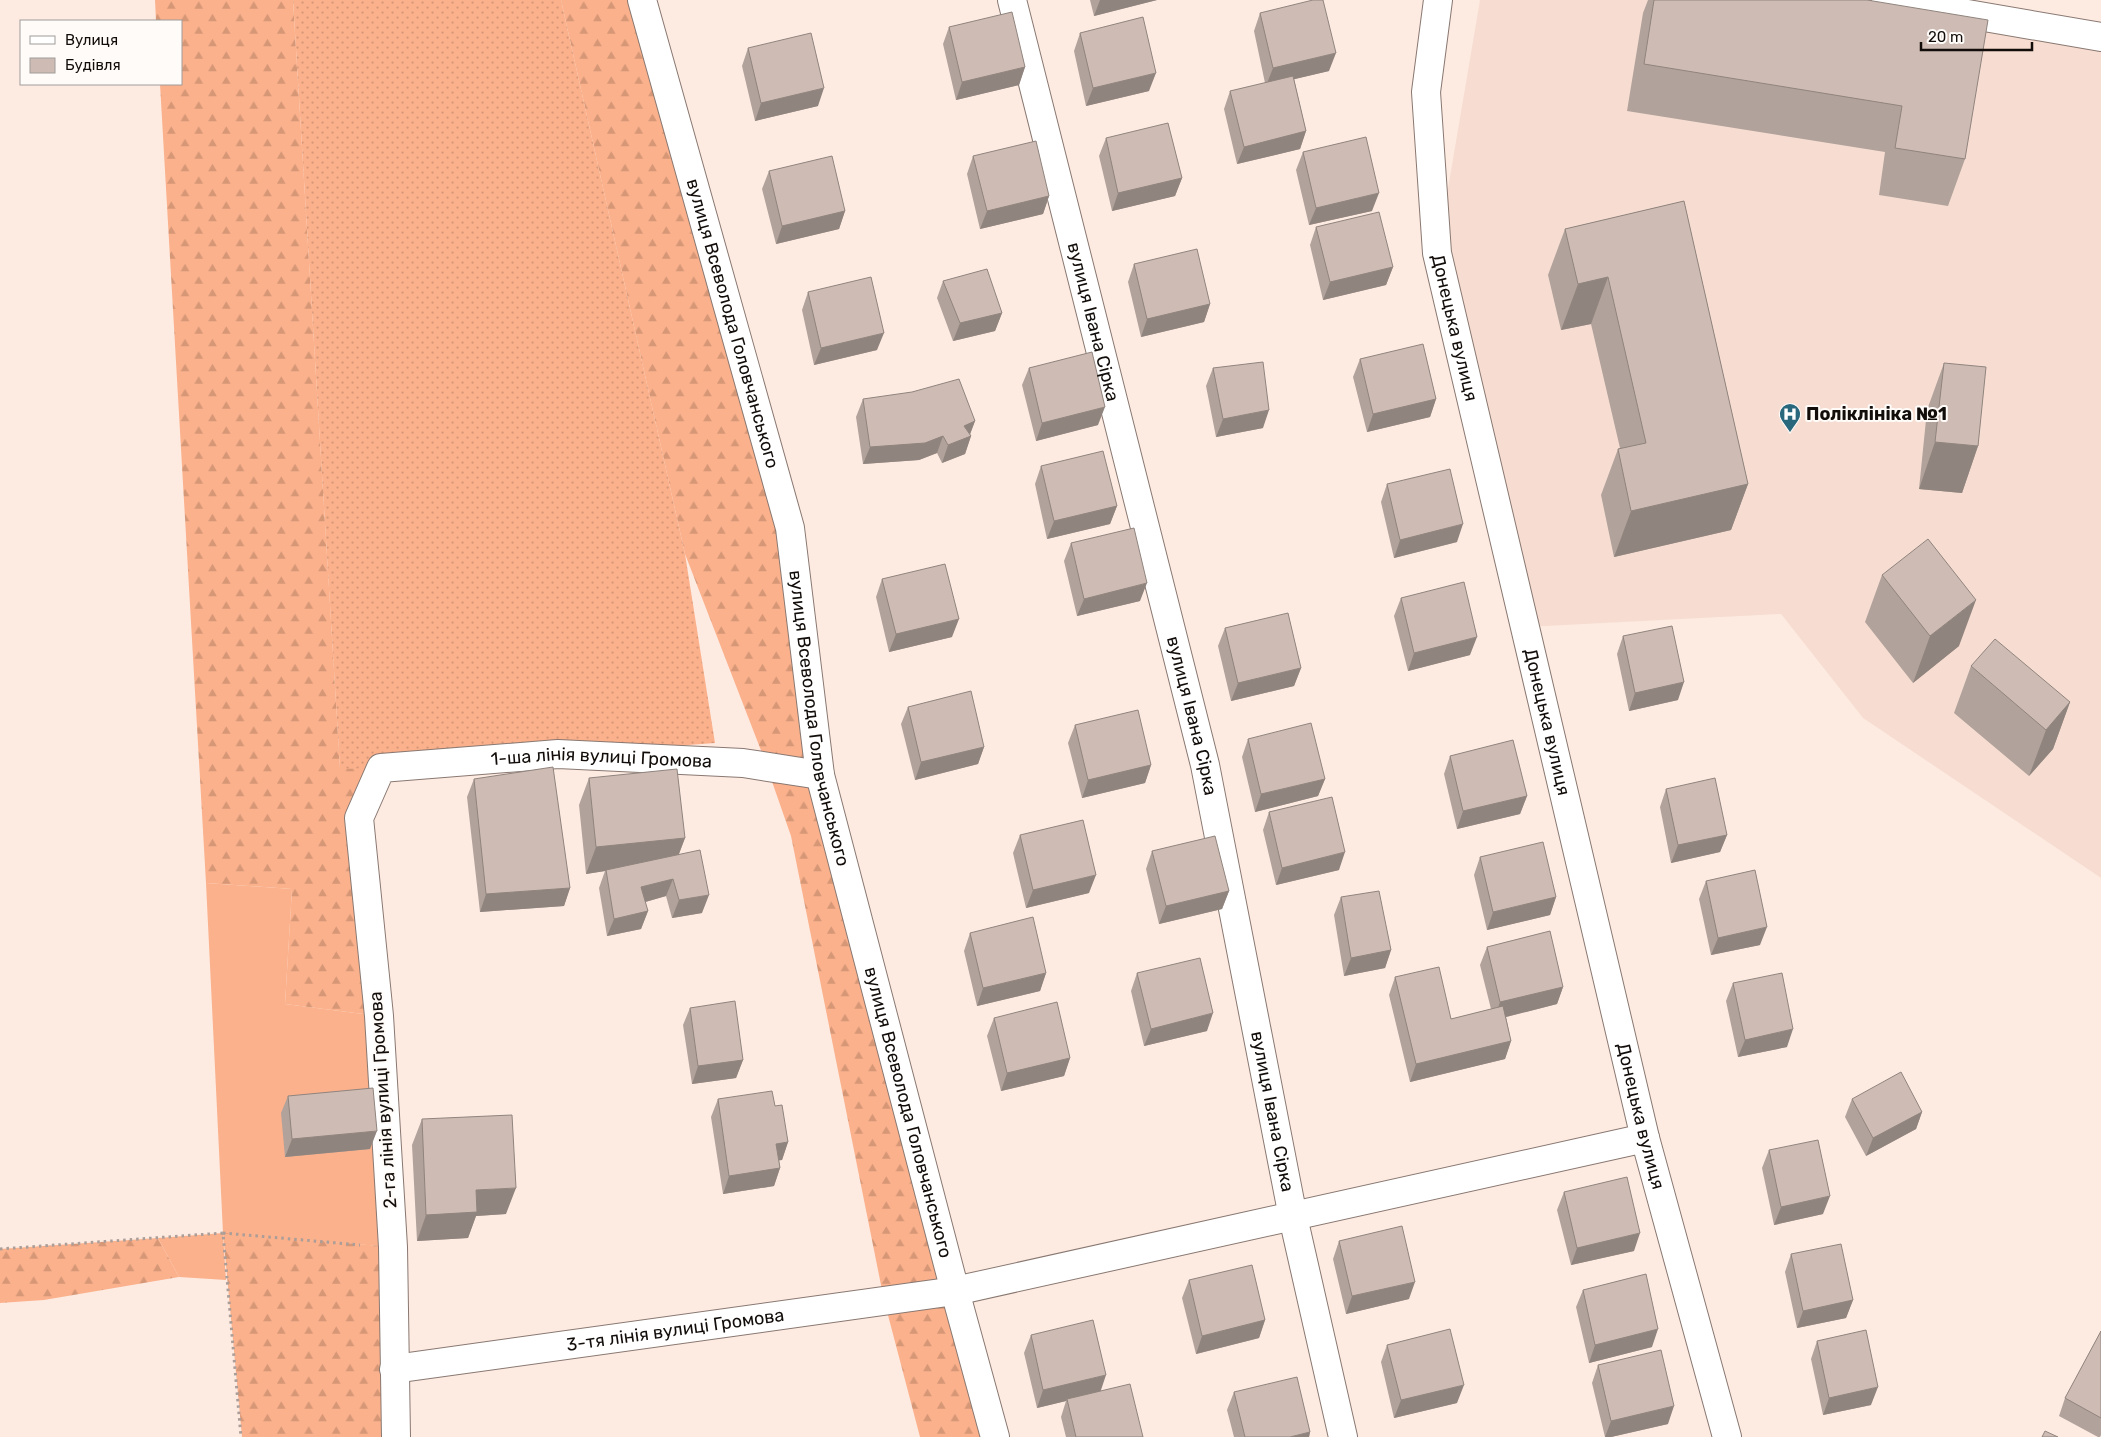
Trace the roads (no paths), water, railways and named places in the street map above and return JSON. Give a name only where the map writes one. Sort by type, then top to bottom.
[{"type":"street","name":"вулиця Всеволода Головчанського","points":[[642,0],[790,528],[820,775],[995,1437]]},
{"type":"street","name":"вулиця Івана Сірка","points":[[1012,0],[1205,765],[1293,1217],[1343,1437]]},
{"type":"street","name":"Донецька вулиця","points":[[1438,0],[1426,92],[1437,252],[1645,1138],[1727,1437]]},
{"type":"street","points":[[1886,0],[2101,37]]},
{"type":"street","name":"1-ша лінія вулиці Громова","points":[[381,768],[558,754],[743,764],[820,775]]},
{"type":"street","name":"2-га лінія вулиці Громова","points":[[381,768],[359,818],[379,1016],[393,1247],[396,1437]]},
{"type":"street","name":"3-тя лінія вулиці Громова","points":[[394,1369],[955,1291],[1645,1138]]},
{"type":"place","name":"Поліклініка №1","points":[[1790,433]]}]
